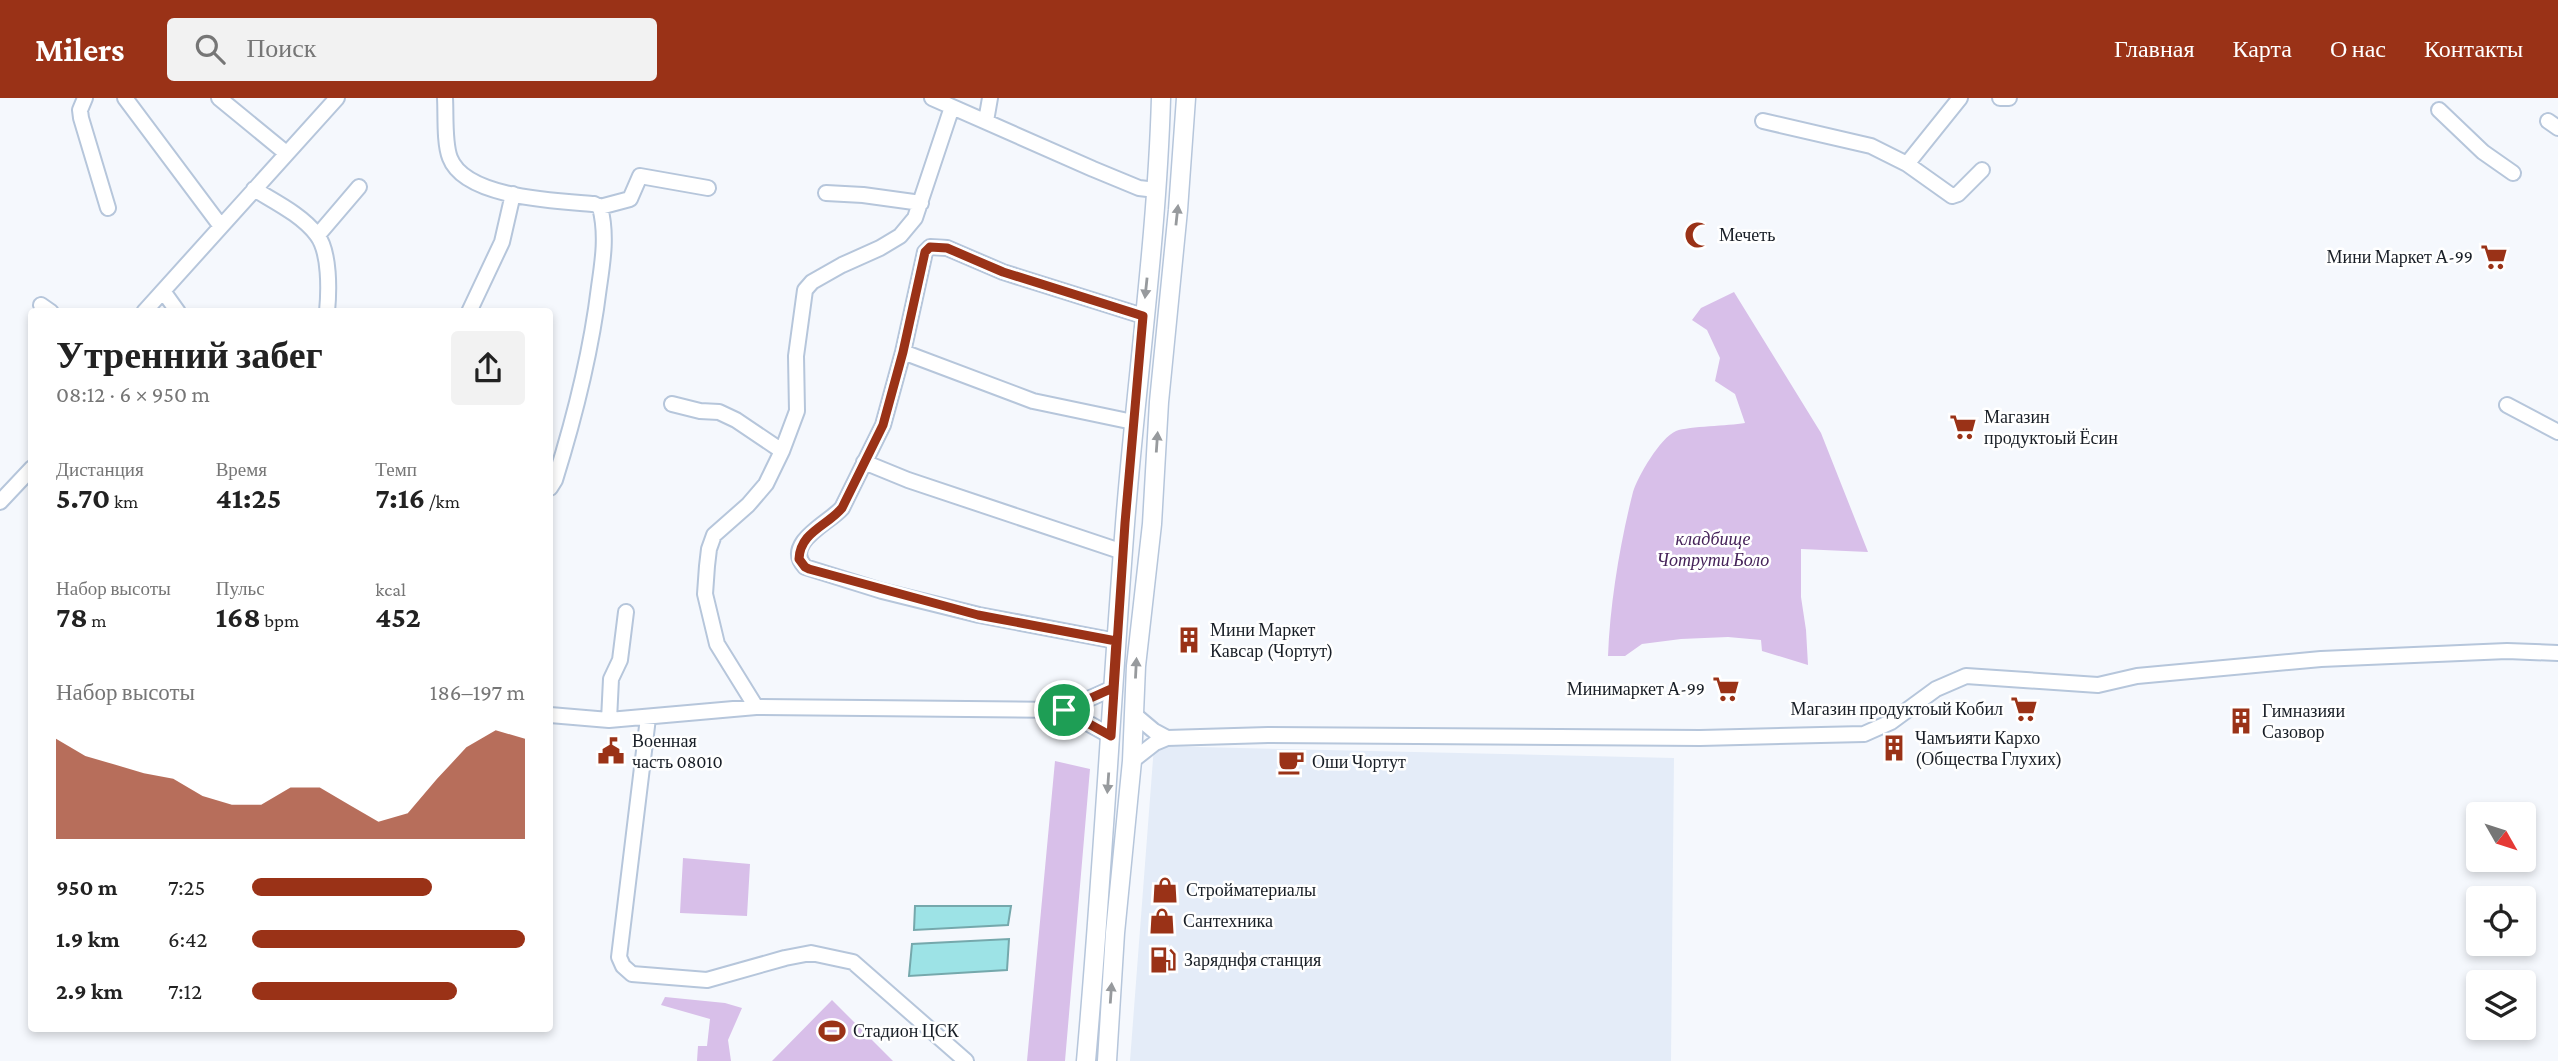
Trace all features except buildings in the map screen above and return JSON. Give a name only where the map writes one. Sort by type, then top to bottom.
[{"type":"main road","points":[[1107,1061],[1113,688],[1133,422],[1156,190],[1161,98]]},
{"type":"main road","points":[[1086,1061],[1132,761],[1136,666],[1152,524],[1159,402],[1186,98]]},
{"type":"main road","points":[[1125,523],[1152,524]]},
{"type":"street","points":[[85,98],[80,110],[81,118],[108,208]]},
{"type":"street","points":[[125,98],[220,225]]},
{"type":"street","points":[[219,98],[286,153]]},
{"type":"street","points":[[147,308],[337,98]]},
{"type":"street","points":[[445,98],[449,157],[462,175],[485,187],[544,200],[594,204],[600,207],[630,199],[640,176],[708,188]]},
{"type":"street","points":[[932,98],[1139,188],[1156,190]]},
{"type":"street","points":[[986,121],[990,98]]},
{"type":"street","points":[[1907,164],[1960,98]]},
{"type":"street","points":[[2000,98],[2009,98]]},
{"type":"street","points":[[756,707],[717,643],[705,594],[709,549],[714,535],[748,505],[765,484],[782,451],[797,411],[796,356],[805,290],[812,282],[900,236],[915,218],[952,107]]},
{"type":"street","points":[[2439,110],[2483,152],[2513,173]]},
{"type":"street","points":[[1763,121],[1871,146],[1907,164],[1952,196],[1958,194],[1982,170]]},
{"type":"street","points":[[318,236],[359,187]]},
{"type":"street","points":[[254,189],[295,215],[318,236],[323,248],[329,283],[327,308]]},
{"type":"street","points":[[827,193],[863,195],[921,204]]},
{"type":"street","points":[[471,308],[502,242],[513,194]]},
{"type":"street","points":[[553,483],[585,372],[604,247],[604,223],[600,207]]},
{"type":"street","points":[[1116,641],[978,615],[882,591],[805,567],[799,559],[802,543],[817,528],[834,518],[842,508],[883,425],[903,352],[925,252],[930,247],[947,248],[1003,272],[1143,316]]},
{"type":"street","points":[[163,290],[175,308]]},
{"type":"street","points":[[903,352],[1033,401],[1133,422]]},
{"type":"street","points":[[673,404],[700,411],[719,412],[736,420],[782,451]]},
{"type":"street","points":[[2507,405],[2558,432]]},
{"type":"street","points":[[864,462],[908,480],[1123,552]]},
{"type":"street","points":[[0,502],[28,472]]},
{"type":"street","points":[[609,720],[608,692],[620,660],[626,612]]},
{"type":"street","points":[[1132,761],[1155,743],[1167,738],[1268,735],[1700,738],[1864,734],[1891,722],[1936,689],[1966,676],[2098,685],[2137,676],[2321,659],[2507,651],[2558,653]]},
{"type":"street","points":[[553,715],[609,720],[756,707],[1064,710],[1113,688]]},
{"type":"street","points":[[1064,710],[1111,736]]},
{"type":"street","points":[[1135,715],[1167,738]]},
{"type":"street","points":[[648,718],[619,957],[623,966],[632,974],[707,980],[811,953],[853,962],[966,1061]]},
{"type":"shaded area","points":[[1154,746],[1674,758],[1671,1061],[1130,1061]]},
{"type":"green space","name":"кладбище Чотрути Боло","points":[[1734,292],[1821,433],[1868,552],[1801,549],[1801,597],[1808,665],[1762,651],[1761,640],[1728,637],[1642,644],[1625,656],[1608,656],[1613,594],[1624,532],[1633,492],[1645,468],[1663,441],[1676,431],[1745,423],[1735,394],[1715,381],[1720,358],[1707,330],[1692,320],[1701,308]]},
{"type":"green space","points":[[1055,761],[1090,769],[1065,1061],[1027,1061]]},
{"type":"green space","points":[[683,858],[750,864],[747,916],[680,913]]},
{"type":"green space","points":[[665,997],[725,1003],[742,1008],[728,1040],[731,1061],[697,1061],[698,1046],[707,1046],[710,1019],[661,1005]]},
{"type":"green space","name":"Стадион ЦСК","points":[[832,1000],[893,1061],[772,1061]]},
{"type":"water","points":[[915,906],[1011,906],[1008,925],[914,930]]},
{"type":"water","points":[[1009,939],[1007,970],[909,976],[912,944]]},
{"type":"place","name":"Мечеть","points":[[1698,235]]},
{"type":"place","name":"Мини Маркет А-99","points":[[2494,257]]},
{"type":"place","name":"Магазин продуктоый Ёсин","points":[[1963,427]]},
{"type":"place","name":"Мини Маркет Кавсар (Чортут)","points":[[1189,640]]},
{"type":"place","name":"Минимаркет А-99","points":[[1726,689]]},
{"type":"place","name":"Магазин продуктоый Кобил","points":[[2024,709]]},
{"type":"place","name":"Гимназияи Сазовор","points":[[2241,721]]},
{"type":"place","name":"Чамъияти Кархо (Общества Глухих)","points":[[1894,748]]},
{"type":"place","name":"Военная часть 08010","points":[[611,751]]},
{"type":"place","name":"Оши Чортут","points":[[1291,762]]},
{"type":"place","name":"Стройматериалы","points":[[1165,890]]},
{"type":"place","name":"Сантехника","points":[[1162,921]]},
{"type":"place","name":"Заряднфя станция","points":[[1163,960]]},
{"type":"place","name":"Стадион ЦСК","points":[[832,1031]]},
{"type":"route","points":[[1064,710],[1111,736],[1116,641],[1143,316],[1003,272],[947,248],[930,247],[925,252],[903,352],[883,425],[842,508],[834,518],[817,528],[802,543],[799,559],[809,569],[882,591],[978,615],[1116,641],[1113,688],[1064,710]]}]
